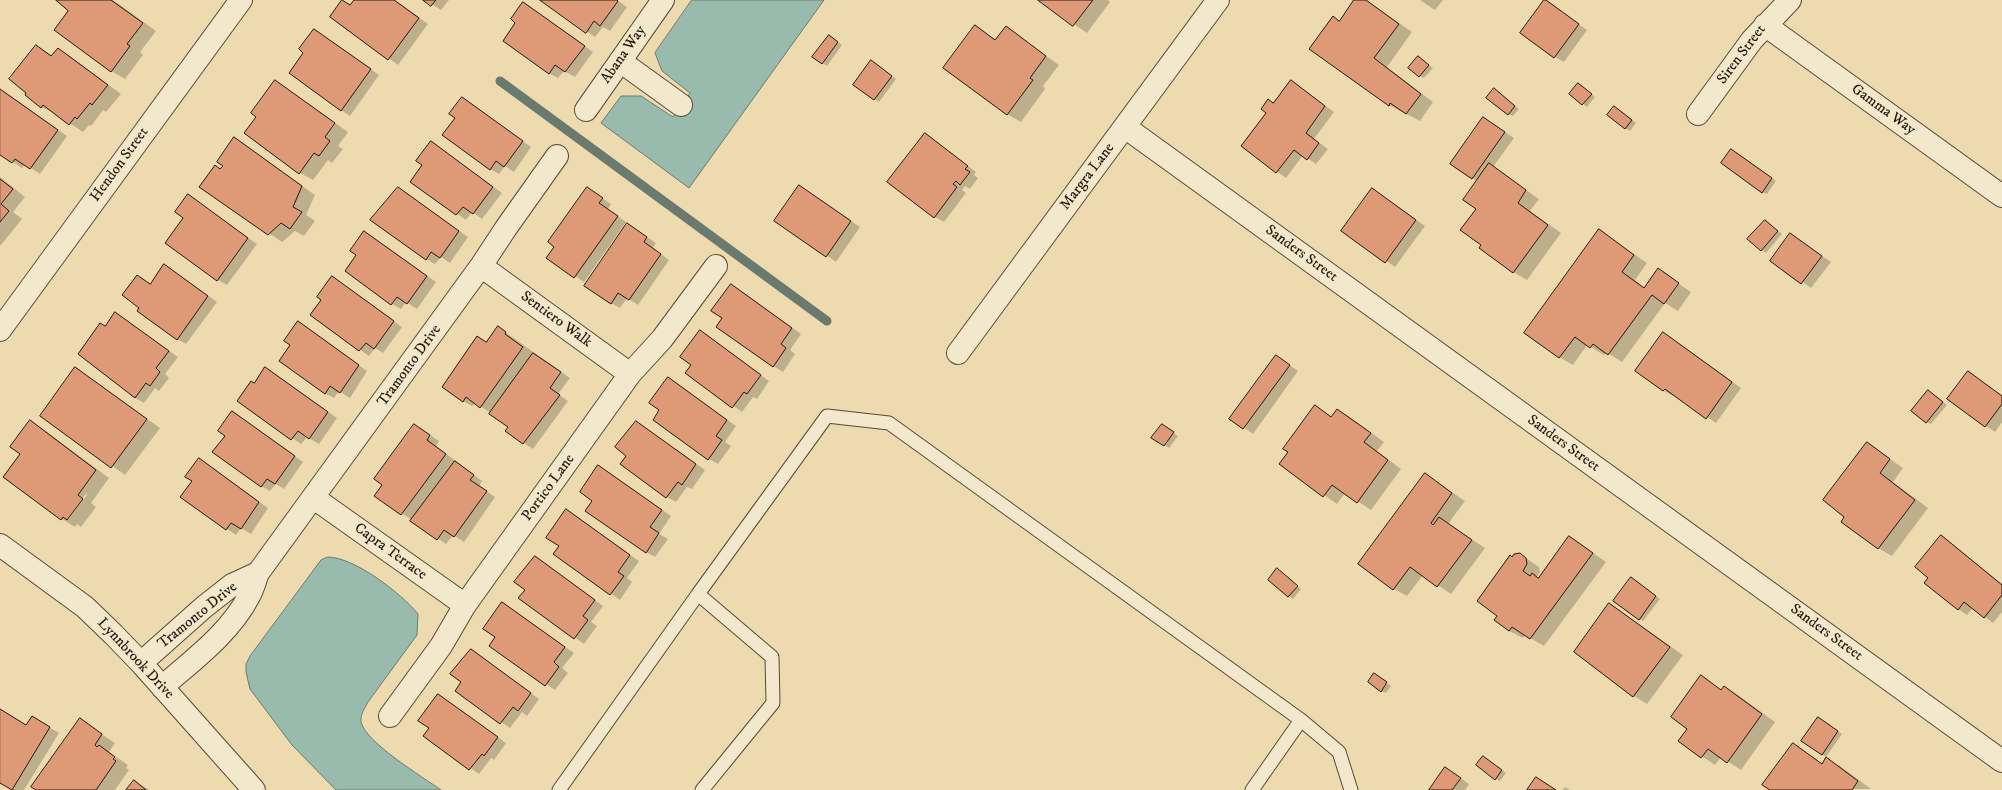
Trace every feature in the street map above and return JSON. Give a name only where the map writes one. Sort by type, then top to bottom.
[{"type":"street","name":"Hendon Street","points":[[0,330],[241,0]]},
{"type":"street","name":"Abana Way","points":[[586,110],[663,0]]},
{"type":"street","name":"Margra Lane","points":[[958,352],[1218,0]]},
{"type":"street","name":"Siren Street","points":[[1698,114],[1765,24],[1790,0]]},
{"type":"street","name":"Gamma Way","points":[[1765,24],[2002,196]]},
{"type":"street","points":[[620,61],[681,104]]},
{"type":"street","name":"Sanders Street","points":[[1125,127],[2002,760]]},
{"type":"street","name":"Tramonto Drive","points":[[162,687],[220,635],[238,615],[249,596],[258,573],[314,498],[481,266],[557,156]]},
{"type":"street","name":"Sentiero Walk","points":[[481,266],[630,374]]},
{"type":"street","name":"Portico Lane","points":[[390,716],[442,646],[465,605],[630,374],[662,339],[716,266]]},
{"type":"street","name":"Capra Terrace","points":[[314,498],[465,605]]},
{"type":"street","name":"Lynnbrook Drive","points":[[0,545],[85,607],[141,663],[254,790]]},
{"type":"street","name":"Tramonto Drive","points":[[141,663],[204,607],[232,585],[258,573]]},
{"type":"lane","points":[[559,790],[826,416],[889,423],[1301,720],[1339,752],[1351,790]]},
{"type":"lane","points":[[698,594],[772,657],[773,703],[702,790]]},
{"type":"lane","points":[[1252,790],[1301,720]]},
{"type":"shaded area","points":[[692,0],[824,0],[689,188],[601,123],[621,96],[641,96],[673,117],[690,93],[662,71],[655,53]]},
{"type":"shaded area","points":[[328,557],[351,563],[363,569],[400,596],[418,614],[417,635],[368,702],[362,714],[361,722],[373,740],[396,759],[441,790],[336,790],[292,745],[250,689],[246,672],[246,664],[250,656],[321,560]]},
{"type":"building","points":[[56,0],[111,0],[143,23],[127,44],[130,46],[111,72],[54,30],[68,11]]},
{"type":"building","points":[[342,0],[350,5],[354,0],[394,0],[419,18],[388,60],[330,17]]},
{"type":"building","points":[[423,0],[436,0],[431,6]]},
{"type":"building","points":[[540,0],[618,1],[600,26],[594,21],[586,33]]},
{"type":"building","points":[[1038,0],[1093,0],[1073,26]]},
{"type":"building","points":[[1354,0],[1366,0],[1399,24],[1374,58],[1421,94],[1406,114],[1390,103],[1389,106],[1309,49],[1333,16],[1339,21]]},
{"type":"building","points":[[1544,0],[1579,24],[1554,58],[1520,33]]},
{"type":"building","points":[[523,2],[585,46],[565,72],[555,65],[549,74],[503,41],[515,23],[511,19]]},
{"type":"building","points":[[975,25],[995,40],[1006,26],[1046,56],[1030,78],[1033,80],[1007,115],[943,68]]},
{"type":"building","points":[[314,29],[371,69],[341,111],[289,73],[303,53],[299,49]]},
{"type":"building","points":[[829,35],[838,42],[822,64],[812,57]]},
{"type":"building","points":[[36,45],[51,56],[58,48],[108,85],[92,105],[90,103],[77,119],[75,117],[69,125],[43,105],[41,108],[9,79]]},
{"type":"building","points":[[1418,56],[1429,65],[1419,77],[1408,68]]},
{"type":"building","points":[[871,60],[892,76],[874,100],[853,85]]},
{"type":"building","points":[[275,80],[335,123],[325,137],[330,141],[319,156],[314,153],[299,174],[244,133],[256,117],[251,113]]},
{"type":"building","points":[[1291,80],[1325,106],[1306,133],[1319,143],[1307,160],[1294,150],[1276,173],[1241,146],[1266,113],[1261,109],[1268,99],[1273,103]]},
{"type":"building","points":[[1578,83],[1592,94],[1582,105],[1569,94]]},
{"type":"building","points":[[1494,88],[1515,106],[1508,115],[1486,98]]},
{"type":"building","points":[[0,89],[58,130],[30,169],[15,159],[12,163],[0,155]]},
{"type":"building","points":[[462,97],[523,141],[504,167],[496,161],[490,170],[442,135],[455,118],[449,114]]},
{"type":"building","points":[[1614,106],[1632,120],[1625,129],[1607,115]]},
{"type":"building","points":[[1483,117],[1505,132],[1472,179],[1450,164]]},
{"type":"building","points":[[925,133],[968,166],[965,169],[970,172],[960,185],[956,181],[953,184],[957,187],[934,218],[887,182]]},
{"type":"building","points":[[234,137],[302,186],[293,207],[302,212],[290,229],[281,223],[268,235],[199,187],[215,165],[220,169],[223,166],[217,162]]},
{"type":"building","points":[[431,141],[493,187],[473,214],[463,207],[456,215],[410,182],[422,165],[416,161]]},
{"type":"building","points":[[1731,149],[1772,178],[1762,193],[1721,163]]},
{"type":"building","points":[[1489,163],[1526,190],[1518,203],[1548,225],[1513,273],[1479,248],[1481,245],[1460,230],[1476,209],[1463,200]]},
{"type":"building","points":[[0,179],[13,189],[1,204],[9,211],[0,222]]},
{"type":"building","points":[[799,185],[851,221],[826,257],[774,221]]},
{"type":"building","points":[[398,187],[459,231],[440,258],[431,252],[426,260],[370,220]]},
{"type":"building","points":[[587,187],[603,198],[599,203],[618,216],[574,278],[546,258],[554,247],[548,242]]},
{"type":"building","points":[[1372,188],[1416,220],[1385,263],[1341,231]]},
{"type":"building","points":[[188,194],[248,238],[217,281],[165,243],[183,218],[175,212]]},
{"type":"building","points":[[1765,220],[1778,231],[1761,251],[1747,239]]},
{"type":"building","points":[[627,223],[647,237],[644,242],[661,254],[629,300],[618,293],[611,304],[584,286]]},
{"type":"building","points":[[1599,229],[1634,255],[1622,272],[1644,288],[1658,268],[1679,283],[1664,304],[1652,295],[1608,355],[1593,344],[1590,348],[1575,337],[1559,358],[1524,333]]},
{"type":"building","points":[[364,231],[427,276],[407,304],[397,297],[391,305],[345,271],[356,255],[350,251]]},
{"type":"building","points":[[1790,233],[1822,256],[1801,284],[1770,261]]},
{"type":"building","points":[[164,264],[208,296],[177,340],[137,311],[139,308],[122,295],[137,275],[150,284]]},
{"type":"building","points":[[332,276],[394,321],[374,349],[366,343],[359,351],[310,315],[321,300],[317,297]]},
{"type":"building","points":[[731,284],[792,328],[781,344],[786,348],[773,367],[716,327],[722,318],[711,311]]},
{"type":"building","points":[[115,312],[169,351],[156,368],[160,372],[150,386],[146,383],[135,398],[78,354],[100,323],[105,326]]},
{"type":"building","points":[[298,321],[359,365],[340,393],[330,386],[325,394],[279,361],[290,345],[284,341]]},
{"type":"building","points":[[498,326],[506,332],[505,334],[523,347],[480,408],[466,397],[463,402],[442,387],[477,336],[486,342]]},
{"type":"building","points":[[700,330],[761,375],[747,394],[744,392],[732,408],[685,373],[691,365],[680,357]]},
{"type":"building","points":[[1663,332],[1732,382],[1706,419],[1665,389],[1663,391],[1635,371]]},
{"type":"building","points":[[533,353],[561,372],[550,388],[560,395],[523,444],[505,431],[508,427],[489,414]]},
{"type":"building","points":[[1276,355],[1290,365],[1243,429],[1229,419]]},
{"type":"building","points":[[75,367],[147,419],[111,468],[40,416]]},
{"type":"building","points":[[265,367],[328,412],[309,439],[298,431],[291,440],[237,401],[251,381],[254,383]]},
{"type":"building","points":[[1968,371],[2002,396],[2002,404],[1985,427],[1947,399]]},
{"type":"building","points":[[668,377],[727,420],[716,436],[722,440],[708,460],[653,420],[659,410],[649,403]]},
{"type":"building","points":[[1928,390],[1943,402],[1926,423],[1911,411]]},
{"type":"building","points":[[1315,405],[1331,417],[1337,409],[1371,433],[1364,442],[1388,460],[1357,503],[1332,485],[1323,497],[1279,464],[1288,452],[1283,449]]},
{"type":"building","points":[[232,411],[295,456],[275,484],[267,479],[261,487],[212,452],[225,436],[218,431]]},
{"type":"building","points":[[30,420],[96,470],[78,495],[83,499],[67,520],[63,517],[61,520],[3,477],[20,454],[10,447]]},
{"type":"building","points":[[636,421],[696,464],[682,485],[678,482],[666,498],[620,464],[626,456],[615,447]]},
{"type":"building","points":[[414,424],[430,435],[427,440],[446,454],[401,515],[374,496],[382,485],[374,479]]},
{"type":"building","points":[[1162,424],[1174,432],[1164,446],[1151,438]]},
{"type":"building","points":[[1867,442],[1890,459],[1880,473],[1915,500],[1878,549],[1841,522],[1844,517],[1823,500]]},
{"type":"building","points":[[199,458],[259,502],[241,529],[231,523],[226,530],[180,497],[192,481],[185,477]]},
{"type":"building","points":[[455,461],[474,475],[470,480],[487,491],[454,537],[444,530],[437,540],[410,521]]},
{"type":"building","points":[[598,465],[662,510],[650,527],[659,533],[646,553],[585,511],[592,501],[580,492]]},
{"type":"building","points":[[1425,473],[1452,493],[1431,523],[1433,525],[1439,517],[1472,540],[1437,587],[1410,567],[1393,590],[1358,564]]},
{"type":"building","points":[[566,509],[630,555],[618,572],[624,576],[610,595],[553,554],[559,546],[546,538]]},
{"type":"building","points":[[1941,535],[2002,585],[2002,595],[1984,618],[1964,602],[1958,610],[1924,583],[1928,578],[1915,567]]},
{"type":"building","points":[[1569,536],[1593,553],[1530,639],[1512,627],[1509,631],[1494,620],[1497,616],[1477,601],[1510,555],[1512,557],[1514,554],[1520,553],[1526,558],[1527,564],[1523,571],[1530,576],[1532,573],[1538,578]]},
{"type":"building","points":[[535,556],[595,600],[583,616],[588,620],[574,639],[518,598],[525,590],[514,582]]},
{"type":"building","points":[[1277,568],[1298,586],[1288,597],[1268,580]]},
{"type":"building","points":[[1631,577],[1656,596],[1639,620],[1613,601]]},
{"type":"building","points":[[502,602],[565,647],[554,662],[559,667],[545,686],[489,646],[495,637],[483,629]]},
{"type":"building","points":[[1609,603],[1670,647],[1633,697],[1574,652]]},
{"type":"building","points":[[471,649],[531,693],[518,711],[513,707],[500,724],[455,691],[461,682],[450,674]]},
{"type":"building","points":[[1374,673],[1387,682],[1381,692],[1368,682]]},
{"type":"building","points":[[1701,675],[1721,690],[1724,686],[1762,714],[1727,763],[1708,749],[1701,758],[1678,741],[1687,729],[1671,717]]},
{"type":"building","points":[[438,694],[498,737],[484,756],[482,754],[469,770],[423,736],[429,728],[418,721]]},
{"type":"building","points":[[0,709],[26,725],[32,716],[50,727],[12,790],[0,783]]},
{"type":"building","points":[[1818,717],[1838,731],[1822,755],[1801,741]]},
{"type":"building","points":[[80,718],[102,734],[95,745],[97,747],[99,745],[115,757],[113,759],[116,761],[96,790],[36,790],[31,787]]},
{"type":"building","points":[[1793,743],[1822,764],[1826,757],[1858,781],[1852,790],[1770,790],[1762,785]]},
{"type":"building","points":[[1483,756],[1502,770],[1495,780],[1476,765]]},
{"type":"building","points":[[1445,767],[1461,778],[1452,790],[1429,790]]},
{"type":"building","points":[[1536,777],[1556,790],[1527,790]]},
{"type":"building","points":[[134,780],[146,790],[126,790]]},
{"type":"waterway","points":[[500,81],[827,321]]}]
